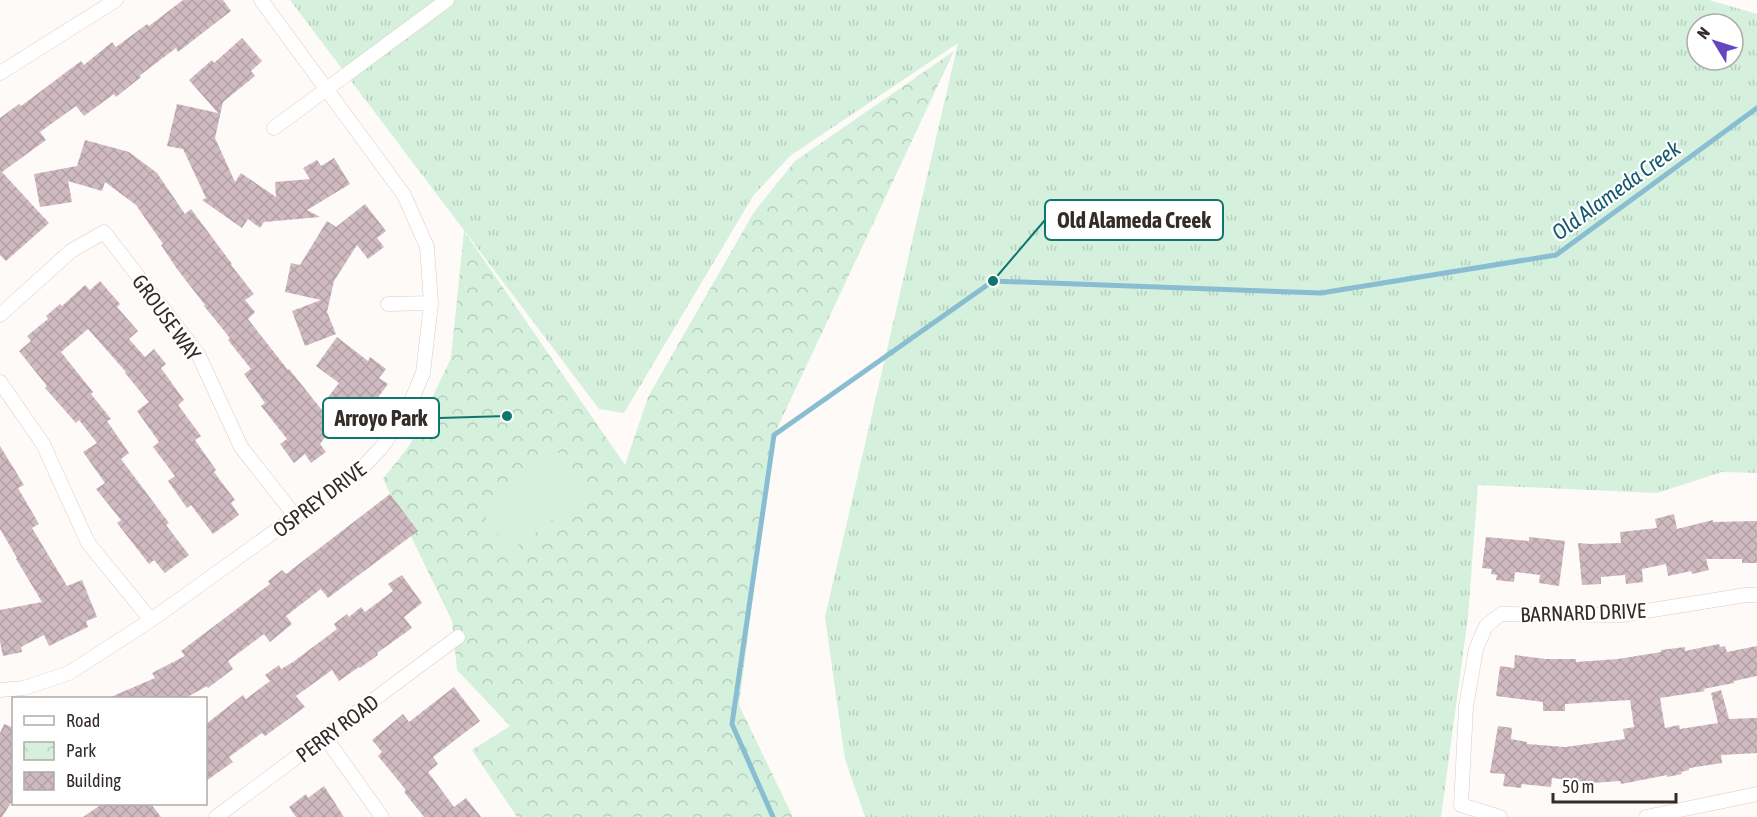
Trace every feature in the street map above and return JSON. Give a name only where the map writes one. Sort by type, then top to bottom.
[{"type":"street","points":[[0,73],[92,6],[116,0]]},
{"type":"street","name":"OSPREY DRIVE","points":[[0,690],[24,688],[69,673],[151,621],[360,471],[381,448],[406,413],[423,374],[431,303],[427,247],[404,195],[261,0]]},
{"type":"street","points":[[274,128],[447,0]]},
{"type":"street","name":"GROUSE WAY","points":[[0,315],[71,251],[104,232],[198,354],[241,447],[296,517]]},
{"type":"street","points":[[388,304],[431,303]]},
{"type":"street","points":[[0,382],[43,444],[88,543],[151,621]]},
{"type":"street","name":"BARNARD DRIVE","points":[[1500,817],[1461,806],[1466,707],[1476,649],[1486,626],[1501,614],[1621,615],[1757,595]]},
{"type":"street","name":"PERRY ROAD","points":[[216,817],[458,637]]},
{"type":"street","points":[[325,737],[382,817]]},
{"type":"street","points":[[1646,817],[1757,795]]},
{"type":"green space","points":[[290,0],[1709,0],[1757,14],[1757,473],[1722,472],[1657,493],[1478,485],[1468,617],[1441,817],[865,817],[845,759],[825,617],[958,43],[790,156],[753,196],[624,413],[599,409]]},
{"type":"green space","points":[[954,51],[774,435],[739,705],[793,817],[517,817],[472,750],[510,726],[457,670],[452,621],[383,479],[409,446],[451,358],[464,231],[625,465],[648,397],[754,212],[795,161]]},
{"type":"green space","points":[[557,451],[588,494],[510,551],[479,508]]},
{"type":"building","points":[[183,0],[223,0],[231,11],[178,52],[176,48],[116,97],[114,94],[84,116],[76,106],[40,132],[46,140],[2,172],[49,223],[6,261],[0,255],[0,118],[19,104],[21,106],[81,61],[84,65],[112,42],[116,47]]},
{"type":"building","points":[[242,38],[262,61],[251,71],[255,76],[223,102],[215,138],[235,182],[241,173],[276,197],[275,182],[310,179],[303,168],[317,160],[321,166],[334,158],[350,184],[307,210],[320,217],[264,222],[260,228],[248,219],[242,228],[202,200],[206,198],[183,149],[167,146],[177,104],[218,113],[189,80],[212,60],[214,63]]},
{"type":"building","points":[[85,140],[129,152],[157,173],[185,214],[191,209],[254,294],[245,300],[255,312],[248,319],[334,425],[320,444],[326,452],[311,463],[305,454],[294,463],[280,444],[287,439],[261,406],[265,403],[244,374],[251,369],[177,269],[136,205],[105,182],[102,191],[68,181],[72,202],[40,207],[34,174],[77,166]]},
{"type":"building","points":[[365,204],[386,231],[377,238],[384,247],[368,259],[357,245],[334,281],[327,312],[336,334],[305,346],[292,311],[321,300],[285,292],[291,263],[300,265],[327,221],[336,227]]},
{"type":"building","points":[[100,281],[120,304],[117,307],[138,331],[129,339],[145,357],[154,349],[166,364],[161,368],[184,400],[178,405],[201,436],[195,440],[216,470],[214,472],[235,500],[231,503],[239,515],[213,534],[191,505],[187,508],[168,481],[175,476],[153,447],[159,442],[137,411],[149,402],[88,329],[61,352],[111,419],[107,421],[129,453],[121,459],[169,523],[166,525],[189,555],[165,573],[154,560],[149,564],[117,523],[121,520],[96,489],[105,483],[83,452],[97,443],[79,420],[76,423],[45,388],[47,386],[19,351],[31,341],[27,336],[48,319],[46,316],[60,304],[62,306],[85,285],[90,290]]},
{"type":"building","points":[[337,337],[368,361],[370,357],[386,369],[379,378],[388,384],[347,435],[334,425],[325,401],[339,383],[316,366]]},
{"type":"building","points":[[0,446],[24,485],[18,488],[39,524],[32,528],[67,586],[82,580],[97,617],[86,621],[88,627],[49,646],[44,635],[21,647],[22,652],[3,656],[0,642],[0,610],[42,602],[0,529]]},
{"type":"building","points":[[390,494],[418,531],[328,598],[321,589],[286,616],[292,624],[270,642],[264,634],[228,661],[233,669],[208,688],[207,686],[188,697],[111,697],[155,678],[152,673],[185,656],[181,651],[270,584],[268,581],[282,570],[286,574]]},
{"type":"building","points":[[1674,514],[1677,529],[1713,520],[1713,522],[1757,521],[1757,563],[1742,563],[1742,559],[1706,559],[1709,570],[1668,576],[1666,564],[1642,569],[1643,582],[1626,584],[1625,575],[1601,577],[1601,584],[1582,585],[1578,543],[1621,543],[1620,532],[1657,528],[1655,519]]},
{"type":"building","points":[[1486,537],[1529,541],[1529,537],[1565,541],[1559,586],[1539,583],[1540,575],[1515,572],[1514,582],[1496,580],[1497,575],[1491,574],[1492,569],[1482,568]]},
{"type":"building","points":[[402,575],[422,603],[404,617],[412,628],[377,653],[378,655],[339,681],[332,670],[296,696],[305,707],[265,736],[262,733],[229,757],[233,762],[207,780],[207,723],[243,695],[246,699],[270,681],[265,675],[279,665],[281,669],[293,662],[337,629],[334,624],[347,614],[349,617],[361,607],[365,612],[393,591],[388,584]]},
{"type":"building","points":[[1719,644],[1720,647],[1725,646],[1727,652],[1757,646],[1757,676],[1703,689],[1705,691],[1660,698],[1665,728],[1679,725],[1680,729],[1718,723],[1711,693],[1721,690],[1729,719],[1757,718],[1757,753],[1721,755],[1722,763],[1689,768],[1681,772],[1682,774],[1621,784],[1620,781],[1592,783],[1591,781],[1552,778],[1551,787],[1522,784],[1521,788],[1503,786],[1505,774],[1490,773],[1498,726],[1512,728],[1511,739],[1527,742],[1527,744],[1565,747],[1625,739],[1623,729],[1634,727],[1630,700],[1565,704],[1565,711],[1543,711],[1543,702],[1496,696],[1500,666],[1514,668],[1515,655],[1546,659],[1576,659],[1576,662],[1618,659],[1685,647],[1685,651]]},
{"type":"building","points":[[454,687],[480,721],[433,757],[438,764],[428,772],[454,807],[466,798],[481,817],[424,817],[404,792],[406,790],[378,756],[382,752],[372,740],[403,714],[409,722]]},
{"type":"building","points":[[4,724],[12,727],[12,801],[2,817],[0,817],[0,733]]},
{"type":"building","points":[[324,786],[344,817],[296,817],[289,807],[306,794],[308,798]]},
{"type":"building","points":[[101,805],[152,805],[161,817],[83,817]]},
{"type":"waterway","name":"Old Alameda Creek","points":[[773,817],[732,724],[774,435],[993,281],[1321,293],[1556,255],[1757,108]]},
{"type":"place","name":"Old Alameda Creek","points":[[993,281]]},
{"type":"place","name":"Arroyo Park","points":[[507,416]]}]
